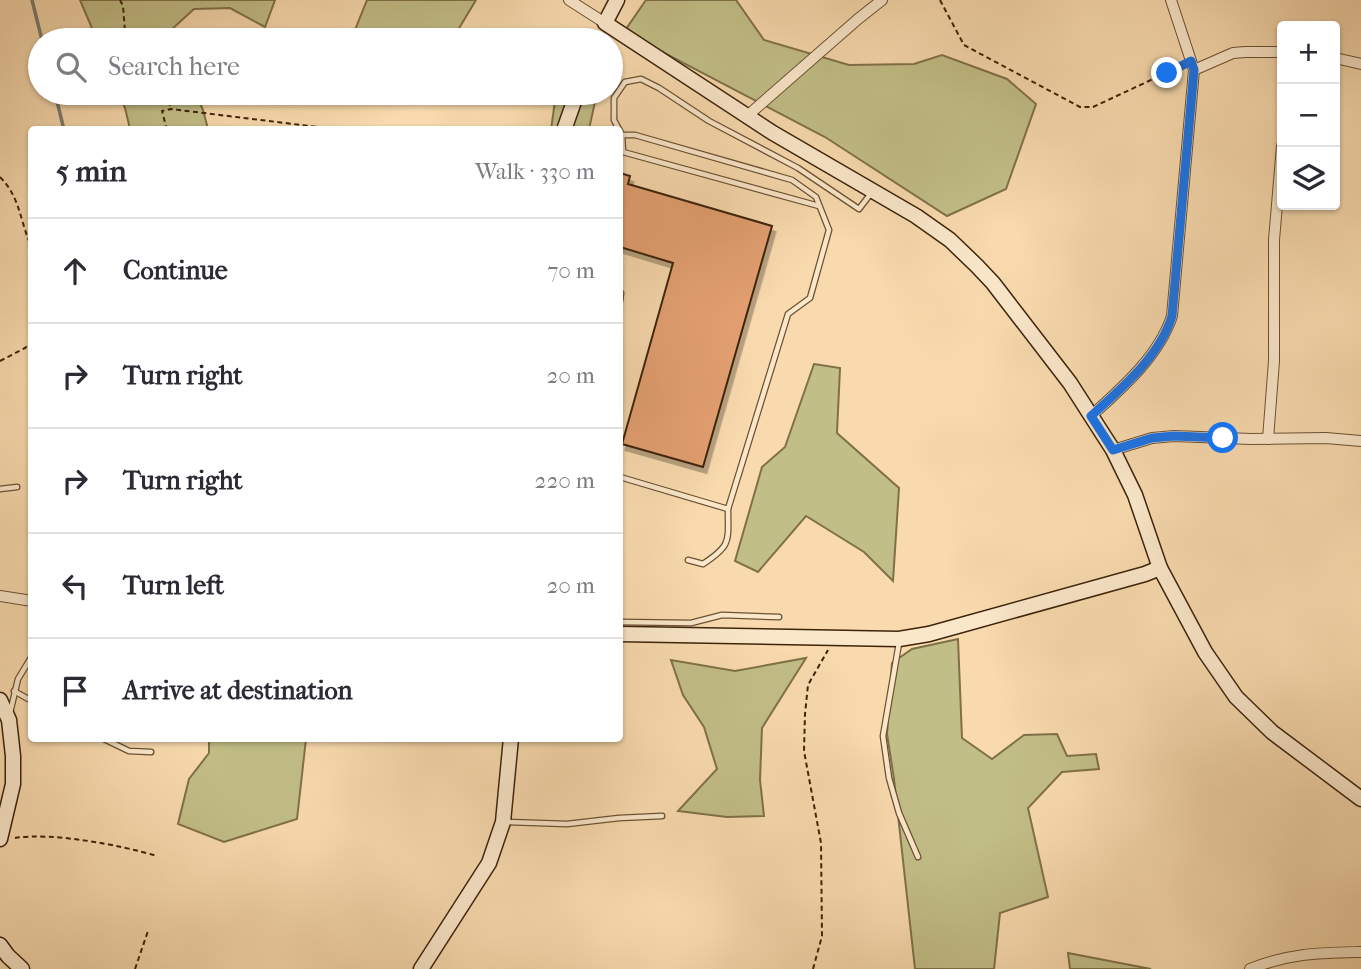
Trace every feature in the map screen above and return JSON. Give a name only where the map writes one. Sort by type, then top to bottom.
[{"type":"street","points":[[569,0],[604,28]]},
{"type":"street","points":[[609,28],[617,0]]},
{"type":"street","points":[[746,117],[882,0]]},
{"type":"street","points":[[1091,416],[1153,353],[1168,327],[1174,302],[1193,66],[1171,0]]},
{"type":"street","points":[[623,40],[819,161],[916,216],[950,240],[977,266],[1070,383],[1113,450],[1135,495],[1160,568],[1205,652],[1236,697],[1272,732],[1361,799]]},
{"type":"street","points":[[1193,66],[1233,53],[1277,52]]},
{"type":"street","points":[[1340,59],[1361,64]]},
{"type":"street","points":[[566,126],[573,105]]},
{"type":"street","points":[[1268,439],[1274,361],[1274,240],[1282,147]]},
{"type":"street","points":[[1113,450],[1163,437],[1326,438],[1361,441]]},
{"type":"street","points":[[623,634],[900,639],[929,634],[1160,568]]},
{"type":"street","points":[[0,596],[28,600]]},
{"type":"street","points":[[0,699],[9,720],[13,756],[13,784],[6,839]]},
{"type":"street","points":[[427,967],[489,863],[503,822],[510,742]]},
{"type":"street","points":[[0,945],[22,969]]},
{"type":"street","points":[[1250,969],[1273,960],[1303,954],[1361,951]]},
{"type":"lane","points":[[623,85],[625,82],[641,79],[659,88],[709,121],[798,168],[859,209],[872,191]]},
{"type":"lane","points":[[614,105],[617,126]]},
{"type":"lane","points":[[623,135],[635,135],[792,180],[816,197],[829,230],[810,298],[788,314],[727,509],[727,538],[722,551],[704,564],[688,560]]},
{"type":"lane","points":[[623,154],[820,206]]},
{"type":"lane","points":[[623,478],[727,509]]},
{"type":"lane","points":[[0,489],[17,487]]},
{"type":"lane","points":[[623,622],[691,623],[722,615],[779,617]]},
{"type":"lane","points":[[900,639],[883,736],[899,813],[918,857]]},
{"type":"lane","points":[[9,720],[14,691],[28,663]]},
{"type":"lane","points":[[14,691],[28,699]]},
{"type":"lane","points":[[110,742],[129,751],[151,752]]},
{"type":"lane","points":[[503,822],[567,824],[662,816]]},
{"type":"path","points":[[120,0],[125,28]]},
{"type":"path","points":[[940,0],[964,45],[1080,107],[1093,107],[1193,66]]},
{"type":"path","points":[[170,105],[171,109]]},
{"type":"path","points":[[166,126],[162,111],[171,109],[309,126]]},
{"type":"path","points":[[0,177],[16,198],[28,236]]},
{"type":"path","points":[[0,360],[28,344]]},
{"type":"path","points":[[813,969],[822,936],[821,844],[804,751],[805,714],[808,685],[836,638]]},
{"type":"path","points":[[6,839],[64,838],[157,856]]},
{"type":"path","points":[[135,969],[148,930]]},
{"type":"shaded area","points":[[80,0],[275,0],[265,27],[230,8],[194,9],[173,28],[92,28]]},
{"type":"shaded area","points":[[367,0],[476,0],[459,28],[356,28]]},
{"type":"shaded area","points":[[646,0],[736,0],[764,40],[849,65],[914,64],[942,55],[1007,79],[1036,104],[1006,189],[947,216],[825,137],[624,32]]},
{"type":"shaded area","points":[[124,105],[201,105],[207,126],[129,126]]},
{"type":"shaded area","points":[[554,105],[594,105],[590,126],[552,126]]},
{"type":"shaded area","points":[[814,364],[840,368],[837,433],[899,488],[893,581],[864,552],[806,516],[758,572],[735,561],[762,467],[785,447]]},
{"type":"shaded area","points":[[958,639],[962,738],[992,759],[1024,735],[1057,734],[1067,756],[1096,754],[1099,769],[1062,772],[1028,808],[1048,897],[1000,913],[994,969],[915,969],[887,734],[892,663],[912,649]]},
{"type":"shaded area","points":[[806,658],[762,728],[760,780],[764,816],[727,817],[678,811],[717,769],[704,727],[683,695],[671,660],[735,671]]},
{"type":"shaded area","points":[[209,742],[306,742],[297,819],[224,842],[178,824],[189,779],[209,753]]},
{"type":"shaded area","points":[[1068,953],[1151,969],[1070,969]]},
{"type":"building","points":[[623,174],[630,176],[628,184],[772,226],[703,467],[623,444],[673,263],[623,248]]},
{"type":"waterway","points":[[32,0],[39,28]]},
{"type":"waterway","points":[[58,105],[63,126]]},
{"type":"route","points":[[1167,73],[1191,61],[1194,70],[1172,316],[1164,337],[1153,353],[1091,416],[1113,450],[1152,438],[1223,438]]}]
